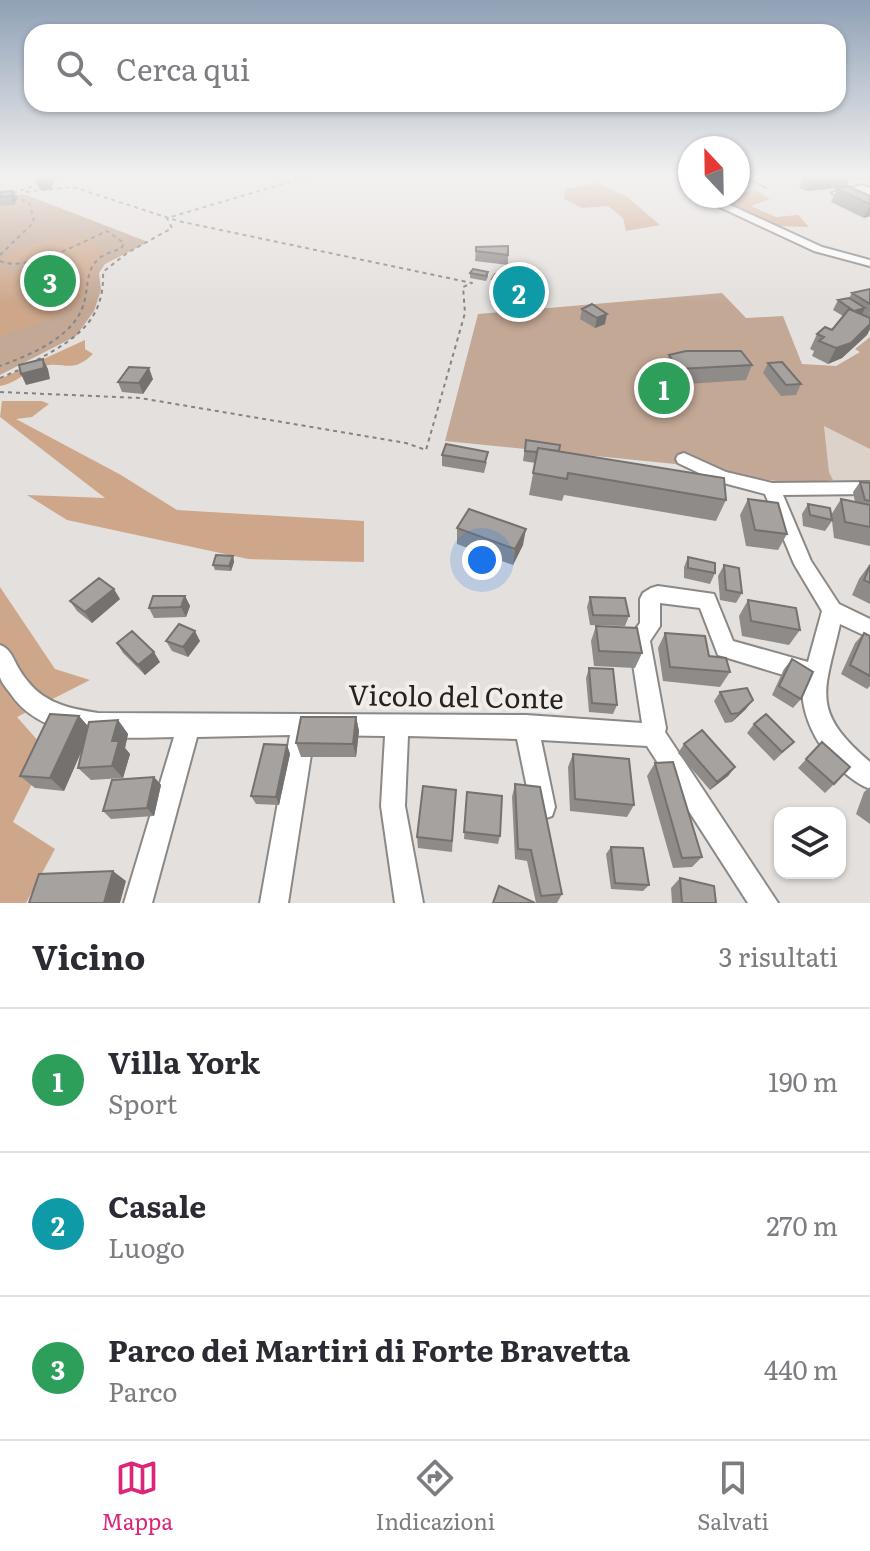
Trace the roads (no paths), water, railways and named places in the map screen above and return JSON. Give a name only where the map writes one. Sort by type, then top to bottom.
[{"type":"street","points":[[751,218],[818,249],[870,263]]},
{"type":"street","points":[[684,459],[722,477],[772,489],[870,488]]},
{"type":"street","points":[[772,489],[803,564],[832,610],[870,629]]},
{"type":"street","points":[[764,903],[651,732],[655,728],[639,638],[650,626],[652,596],[703,598],[709,603],[725,648],[817,675]]},
{"type":"street","points":[[832,610],[814,699],[824,726],[843,755],[870,777]]},
{"type":"street","name":"Vicolo del Conte","points":[[0,655],[19,693],[57,716],[97,723],[526,726],[651,732]]},
{"type":"street","points":[[138,903],[189,724]]},
{"type":"street","points":[[274,903],[304,724]]},
{"type":"street","points":[[397,725],[393,806],[409,903]]},
{"type":"street","points":[[526,726],[547,827]]},
{"type":"place","name":"Parco dei Martiri di Forte Bravetta","points":[[50,281]]},
{"type":"place","name":"Casale","points":[[519,292]]},
{"type":"place","name":"Villa York","points":[[664,388]]}]
